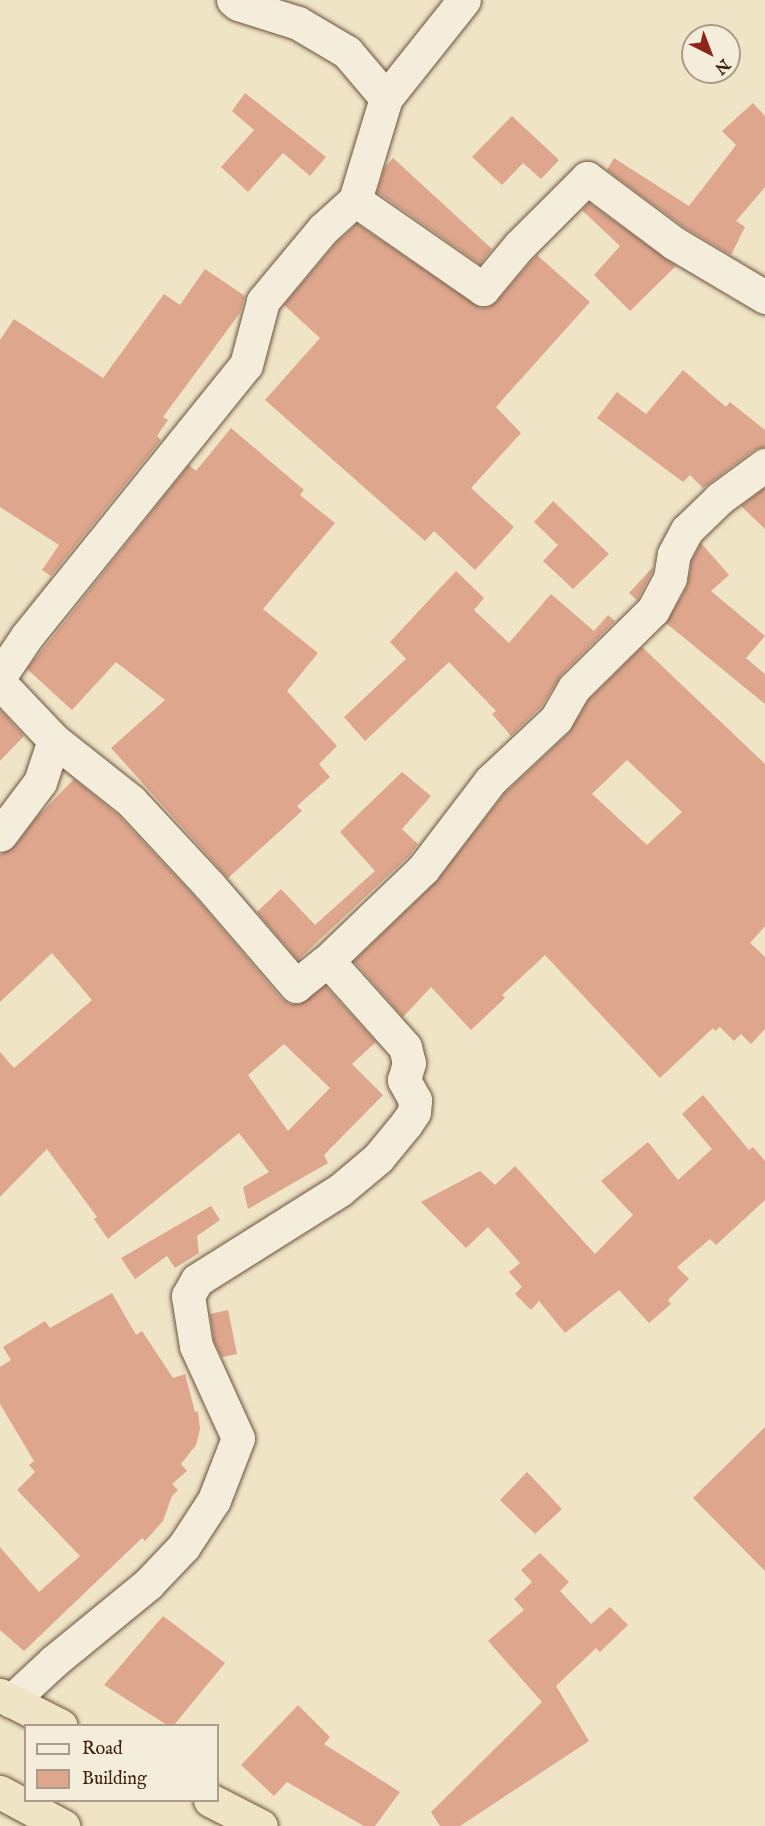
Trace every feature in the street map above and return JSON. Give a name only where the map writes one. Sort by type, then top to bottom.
[{"type":"highway","points":[[6,1698],[59,1724]]},
{"type":"highway","points":[[0,1792],[63,1826]]},
{"type":"highway","points":[[214,1802],[261,1826]]},
{"type":"street","points":[[233,0],[238,4],[298,22],[347,52],[386,98]]},
{"type":"street","points":[[0,676],[27,636],[246,364],[263,301],[323,229],[356,200],[386,98],[464,0]]},
{"type":"street","points":[[356,200],[483,289],[519,246],[587,178],[674,243],[765,297]]},
{"type":"street","points":[[0,683],[54,740],[131,801],[209,885],[296,986],[326,963],[423,869],[490,781],[556,719],[574,688],[653,610],[670,578],[674,554],[687,530],[720,498],[765,465]]},
{"type":"street","points":[[0,835],[40,782],[54,740]]},
{"type":"street","points":[[6,1698],[148,1584],[184,1546],[214,1500],[238,1438],[196,1346],[188,1296],[197,1280],[340,1190],[378,1158],[414,1112],[415,1100],[404,1080],[409,1063],[405,1047],[330,963],[326,963]]},
{"type":"building","points":[[245,93],[326,157],[310,176],[283,153],[248,192],[221,167],[254,130],[232,111]]},
{"type":"building","points":[[753,103],[765,116],[765,187],[736,221],[745,227],[731,255],[684,227],[607,170],[614,158],[689,206],[736,145],[722,131]]},
{"type":"building","points":[[512,116],[559,160],[541,179],[523,163],[502,185],[472,157]]},
{"type":"building","points":[[393,158],[492,249],[480,264],[377,192],[385,167]]},
{"type":"building","points":[[589,203],[676,266],[630,311],[594,275],[620,246],[582,210]]},
{"type":"building","points":[[357,224],[480,308],[489,307],[497,301],[537,255],[590,302],[496,407],[521,433],[471,488],[514,527],[475,570],[434,531],[425,541],[265,400],[320,338],[284,305],[337,242]]},
{"type":"building","points":[[205,269],[245,296],[240,313],[163,417],[168,420],[157,436],[161,440],[51,576],[42,570],[59,545],[0,507],[0,340],[14,319],[103,378],[164,294],[180,305]]},
{"type":"building","points":[[683,370],[726,407],[730,402],[765,430],[765,447],[754,450],[703,488],[690,475],[683,482],[597,418],[617,392],[646,414]]},
{"type":"building","points":[[231,428],[304,490],[300,495],[335,523],[263,609],[318,653],[287,691],[337,746],[319,764],[330,777],[297,806],[302,811],[228,878],[111,748],[165,700],[116,662],[72,710],[27,669],[189,465],[196,471]]},
{"type":"building","points":[[765,488],[765,529],[741,506]]},
{"type":"building","points":[[553,501],[609,554],[573,589],[543,561],[558,545],[534,522]]},
{"type":"building","points":[[701,543],[729,575],[711,591],[765,636],[746,658],[765,674],[765,704],[666,623],[687,587],[692,560]]},
{"type":"building","points":[[653,567],[652,572],[637,600],[629,593]]},
{"type":"building","points":[[456,571],[484,598],[474,610],[509,643],[551,594],[594,631],[608,615],[615,621],[561,675],[541,707],[511,736],[492,714],[496,711],[449,662],[365,741],[344,717],[406,659],[390,642]]},
{"type":"building","points":[[642,647],[765,764],[765,926],[750,943],[765,957],[765,1029],[751,1044],[741,1034],[734,1041],[720,1027],[715,1031],[713,1028],[660,1078],[545,955],[502,995],[505,998],[471,1030],[431,987],[403,1017],[354,961],[436,882],[504,794],[569,733],[589,700]],"holes":[[[627,760],[682,812],[647,845],[592,794]]]},
{"type":"building","points":[[0,710],[24,736],[0,761]]},
{"type":"building","points":[[402,772],[431,796],[402,829],[418,844],[409,856],[298,960],[257,912],[281,889],[315,925],[375,871],[340,832]]},
{"type":"building","points":[[74,779],[118,815],[195,897],[282,999],[290,1004],[300,1004],[325,986],[376,1042],[352,1064],[383,1095],[324,1155],[328,1163],[248,1209],[243,1187],[269,1172],[239,1133],[108,1239],[94,1219],[97,1217],[47,1149],[0,1197],[0,1052],[14,1068],[92,1000],[52,953],[0,1002],[0,855],[15,846],[37,817]],"holes":[[[284,1044],[330,1088],[288,1131],[248,1075]]]},
{"type":"building","points":[[703,1095],[749,1150],[753,1147],[765,1161],[765,1200],[716,1245],[710,1239],[677,1267],[689,1279],[668,1300],[671,1304],[649,1323],[619,1290],[565,1333],[539,1301],[531,1310],[515,1294],[522,1287],[509,1272],[520,1263],[488,1227],[466,1248],[421,1202],[480,1171],[495,1185],[515,1166],[595,1254],[633,1215],[601,1181],[648,1142],[678,1180],[712,1149],[682,1114]]},
{"type":"building","points":[[211,1206],[220,1220],[197,1236],[199,1253],[175,1268],[167,1256],[135,1279],[121,1258]]},
{"type":"building","points":[[112,1293],[136,1335],[142,1331],[173,1378],[185,1374],[195,1412],[198,1411],[200,1429],[196,1445],[181,1464],[187,1471],[172,1484],[178,1490],[172,1496],[163,1521],[145,1541],[142,1538],[24,1651],[0,1630],[0,1547],[39,1592],[80,1556],[17,1490],[35,1472],[29,1465],[34,1461],[0,1404],[0,1367],[11,1360],[3,1347],[45,1321],[50,1328]]},
{"type":"building","points":[[228,1310],[237,1354],[222,1357],[214,1341],[210,1314]]},
{"type":"building","points":[[765,1427],[765,1571],[693,1498]]},
{"type":"building","points":[[527,1472],[562,1509],[535,1534],[500,1500]]},
{"type":"building","points":[[540,1553],[569,1582],[560,1591],[591,1624],[610,1607],[628,1625],[600,1652],[596,1648],[556,1686],[589,1741],[460,1826],[440,1826],[431,1812],[542,1702],[488,1641],[524,1610],[514,1599],[532,1582],[521,1570]]},
{"type":"building","points":[[163,1616],[225,1663],[175,1724],[165,1724],[104,1685]]},
{"type":"building","points":[[298,1705],[330,1737],[324,1744],[400,1792],[375,1826],[364,1826],[287,1782],[274,1796],[241,1765]]}]
